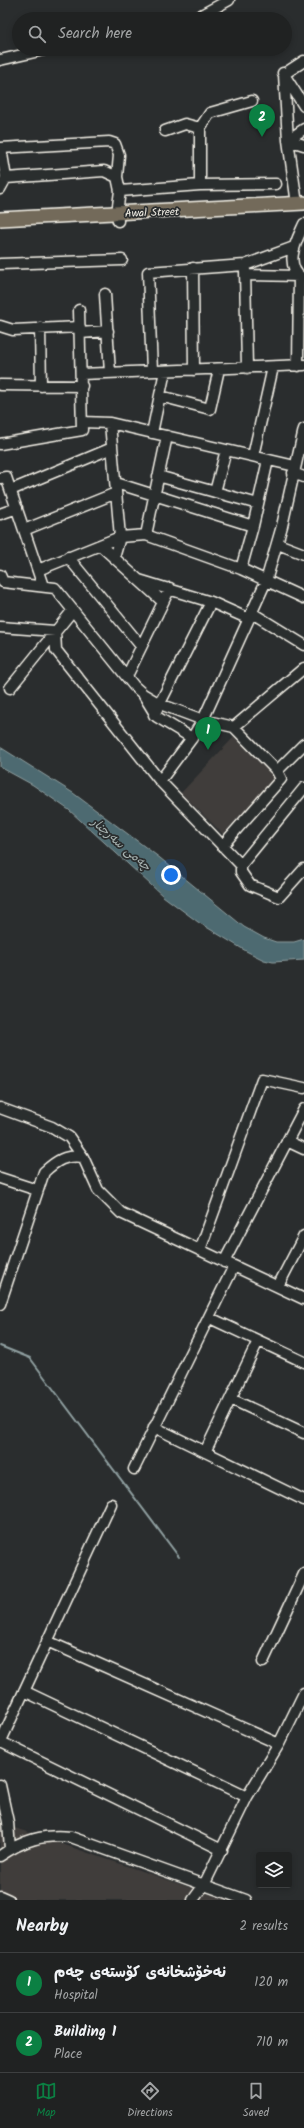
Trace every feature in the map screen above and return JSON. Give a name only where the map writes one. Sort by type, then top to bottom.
[{"type":"main road","name":"Awal Street","points":[[0,227],[117,217],[302,206]]},
{"type":"main road","name":"Awal Street","points":[[0,219],[117,217]]},
{"type":"street","points":[[207,12],[229,0]]},
{"type":"street","points":[[0,60],[17,56]]},
{"type":"street","points":[[282,71],[304,61]]},
{"type":"street","points":[[282,71],[301,93],[304,106]]},
{"type":"street","points":[[282,71],[288,140],[302,206]]},
{"type":"street","points":[[200,185],[200,128],[210,113],[252,101]]},
{"type":"street","points":[[165,130],[185,124],[200,128]]},
{"type":"street","points":[[288,140],[304,129]]},
{"type":"street","points":[[288,140],[304,145]]},
{"type":"street","points":[[0,189],[6,178],[0,148],[109,142],[115,144],[119,155],[117,177],[120,191],[117,217]]},
{"type":"street","points":[[6,178],[104,171],[117,177]]},
{"type":"street","points":[[120,191],[200,185],[276,184]]},
{"type":"street","points":[[81,374],[301,366],[301,277],[294,266],[294,247],[304,224]]},
{"type":"street","points":[[245,270],[294,247]]},
{"type":"street","points":[[0,264],[122,260]]},
{"type":"street","points":[[152,371],[148,272],[193,268],[245,270],[301,277]]},
{"type":"street","points":[[193,268],[194,370]]},
{"type":"street","points":[[245,270],[247,368]]},
{"type":"street","points":[[105,294],[110,373]]},
{"type":"street","points":[[0,444],[82,430],[80,310]]},
{"type":"street","points":[[0,326],[13,330],[40,328],[108,331]]},
{"type":"street","points":[[40,328],[41,386]]},
{"type":"street","points":[[253,456],[273,367]]},
{"type":"street","points":[[160,396],[210,409],[219,369]]},
{"type":"street","points":[[152,433],[165,371]]},
{"type":"street","points":[[0,385],[82,386]]},
{"type":"street","points":[[82,422],[110,423],[253,456],[294,469],[304,476]]},
{"type":"street","points":[[110,423],[120,537],[114,558]]},
{"type":"street","points":[[160,781],[192,738],[203,720],[266,581],[278,544],[304,429]]},
{"type":"street","points":[[146,535],[167,436]]},
{"type":"street","points":[[11,490],[112,448]]},
{"type":"street","points":[[215,492],[226,450]]},
{"type":"street","points":[[241,569],[253,526],[268,460]]},
{"type":"street","points":[[158,476],[258,504]]},
{"type":"street","points":[[0,478],[6,477],[43,586]]},
{"type":"street","points":[[116,482],[253,526]]},
{"type":"street","points":[[24,530],[116,493]]},
{"type":"street","points":[[0,514],[17,508]]},
{"type":"street","points":[[38,570],[120,537],[146,535],[241,569],[304,598]]},
{"type":"street","points":[[278,544],[304,554]]},
{"type":"street","points":[[100,545],[163,602]]},
{"type":"street","points":[[68,557],[141,646]]},
{"type":"street","points":[[0,575],[3,582],[55,588],[143,694],[154,715],[192,738]]},
{"type":"street","points":[[139,580],[170,588],[251,616],[304,645]]},
{"type":"street","points":[[127,676],[170,588]]},
{"type":"street","points":[[154,715],[211,602]]},
{"type":"street","points":[[10,688],[73,610]]},
{"type":"street","points":[[0,627],[55,631]]},
{"type":"street","points":[[55,631],[56,650],[160,781],[241,865]]},
{"type":"street","points":[[234,727],[302,674]]},
{"type":"street","points":[[143,694],[160,704],[203,720],[234,727],[277,771],[281,779],[279,784],[222,846]]},
{"type":"street","points":[[277,771],[304,744]]},
{"type":"street","points":[[304,788],[241,865],[241,872],[250,884],[279,897],[304,869]]},
{"type":"street","points":[[200,1250],[262,1079],[304,1088]]},
{"type":"street","points":[[0,1108],[62,1132],[69,1137],[84,1157],[98,1190],[111,1205],[133,1219],[304,1299]]},
{"type":"street","points":[[224,1262],[304,1109]]},
{"type":"street","points":[[287,1141],[304,1149]]},
{"type":"street","points":[[0,1304],[44,1172],[57,1160],[70,1156],[84,1157]]},
{"type":"street","points":[[0,1178],[37,1190]]},
{"type":"street","points":[[278,1286],[304,1236]]},
{"type":"street","points":[[134,1469],[210,1318],[234,1266]]},
{"type":"street","points":[[210,1318],[304,1362]]},
{"type":"street","points":[[205,1452],[258,1341]]},
{"type":"street","points":[[231,1399],[304,1433]]},
{"type":"street","points":[[154,1428],[304,1500]]},
{"type":"street","points":[[111,1504],[0,1742],[222,1850]]},
{"type":"street","points":[[263,1662],[304,1574]]},
{"type":"street","points":[[47,1641],[279,1744]]},
{"type":"street","points":[[24,1691],[247,1797]]},
{"type":"street","points":[[193,1900],[204,1885],[247,1797],[279,1744],[304,1693]]},
{"type":"street","points":[[0,1785],[7,1816],[10,1849]]},
{"type":"street","points":[[0,1856],[10,1849],[51,1835],[71,1837],[204,1885],[218,1895],[246,1900]]},
{"type":"street","points":[[0,1896],[9,1900]]},
{"type":"shaded area","points":[[234,737],[275,778],[223,834],[181,793]]},
{"type":"shaded area","points":[[0,1823],[227,1900],[0,1900]]},
{"type":"water","name":"چەمی سەرچنار","points":[[0,747],[73,793],[160,858],[244,927],[264,938],[276,942],[294,942],[304,939],[304,960],[273,962],[264,960],[198,922],[163,896],[69,810],[33,785],[0,767]]},
{"type":"waterway","points":[[0,1346],[30,1358],[179,1557]]},
{"type":"place","name":"Building 1","points":[[262,137]]},
{"type":"place","name":"نەخۆشخانەی کۆستەی چەم","points":[[208,750]]}]
